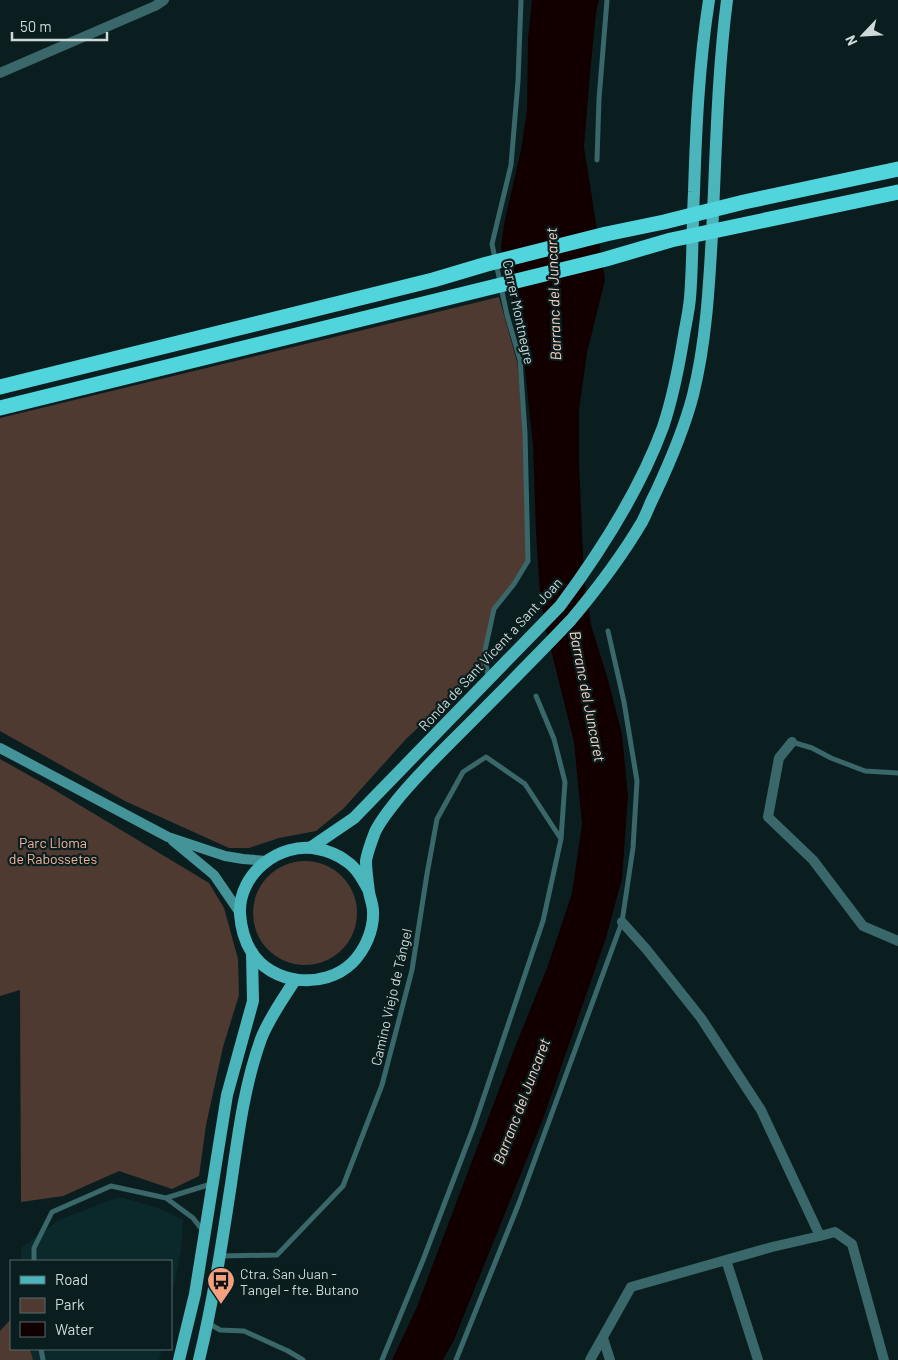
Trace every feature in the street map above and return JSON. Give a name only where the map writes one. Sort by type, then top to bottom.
[{"type":"highway","points":[[0,386],[433,280],[487,264],[606,234],[898,169]]},
{"type":"highway","points":[[0,408],[606,259],[671,240],[898,192]]},
{"type":"main road","name":"Ronda de Sant Vicent a Sant Joan","points":[[310,848],[354,818],[560,606],[588,569],[609,536],[653,450],[663,426],[680,363],[690,299],[696,125],[709,0]]},
{"type":"main road","name":"Ronda de Sant Vicent a Sant Joan","points":[[369,891],[360,874],[346,861],[330,852],[310,848],[295,848],[280,853],[266,861],[253,875],[243,893],[240,912],[243,933],[252,952],[264,966],[278,975],[295,980],[315,981],[334,975],[351,964],[364,949],[371,930],[373,911],[366,860],[376,831],[388,810],[430,763],[571,620],[590,597],[643,520],[671,460],[692,396],[699,364],[709,302],[720,81],[728,0]]},
{"type":"main road","points":[[0,748],[168,837],[225,856],[266,861]]},
{"type":"main road","points":[[168,837],[214,875],[240,912]]},
{"type":"main road","name":"Ronda de Sant Vicent a Sant Joan","points":[[179,1360],[195,1294],[227,1095],[253,1001],[252,952]]},
{"type":"main road","points":[[199,1360],[220,1256],[248,1082],[262,1038],[295,980]]},
{"type":"street","points":[[0,73],[164,0]]},
{"type":"street","points":[[792,742],[778,758],[768,818],[813,860],[863,926],[898,942]]},
{"type":"street","points":[[622,922],[647,950],[701,1018],[761,1110],[820,1236]]},
{"type":"street","points":[[590,1360],[632,1287],[772,1247],[835,1232],[852,1244],[884,1360]]},
{"type":"street","points":[[726,1260],[758,1360]]},
{"type":"street","points":[[603,1338],[610,1360]]},
{"type":"lane","name":"Carrer Montnegre","points":[[488,680],[485,650],[494,608],[514,584],[528,561],[526,433],[520,360],[507,315],[492,244],[510,165],[518,81],[521,0]]},
{"type":"lane","points":[[597,160],[599,99],[607,0]]},
{"type":"lane","points":[[456,1360],[519,1203],[622,922],[633,848],[637,781],[624,702],[608,631]]},
{"type":"lane","points":[[382,1360],[423,1260],[474,1126],[543,921],[562,839],[565,782],[554,739],[536,696]]},
{"type":"lane","points":[[792,742],[812,748],[831,758],[865,771],[898,772]]},
{"type":"lane","name":"Camino Viejo de Tángel","points":[[220,1256],[278,1255],[342,1186],[382,1085],[392,1047],[412,970],[427,874],[438,819],[463,772],[486,757],[525,784],[562,839]]},
{"type":"lane","points":[[166,1198],[213,1183]]},
{"type":"lane","points":[[34,1260],[34,1248],[52,1212],[111,1186],[166,1198],[193,1218],[205,1233]]},
{"type":"lane","points":[[208,1323],[220,1330],[244,1331],[303,1360]]},
{"type":"shaded area","points":[[119,1197],[156,1207],[183,1220],[181,1251],[172,1295],[172,1260],[21,1260],[21,1248],[59,1220]]},
{"type":"shaded area","points":[[30,1350],[162,1350],[159,1360],[33,1360]]},
{"type":"green space","points":[[499,297],[517,362],[525,433],[528,561],[494,609],[485,650],[486,663],[406,739],[344,808],[316,831],[279,838],[249,848],[229,848],[125,801],[0,731],[0,418]]},
{"type":"green space","name":"Parc Lloma de Rabossetes","points":[[0,759],[209,883],[224,908],[238,959],[239,995],[223,1047],[206,1125],[199,1176],[172,1189],[119,1171],[63,1196],[21,1202],[20,990],[0,996]]},
{"type":"green space","points":[[305,861],[325,865],[342,876],[353,893],[357,913],[353,933],[342,950],[325,961],[305,965],[285,961],[268,950],[257,933],[253,913],[257,893],[268,876],[285,865]]},
{"type":"green space","points":[[10,1320],[10,1350],[30,1350],[33,1360],[0,1360],[0,1331]]},
{"type":"water","name":"Barranc del Juncaret","points":[[532,0],[599,0],[596,13],[584,147],[605,280],[587,353],[579,410],[579,462],[584,577],[591,625],[622,734],[628,796],[622,879],[606,938],[543,1119],[454,1340],[443,1360],[392,1360],[416,1309],[547,968],[572,893],[582,824],[574,742],[546,630],[540,593],[533,446],[524,360],[514,302],[501,247],[504,224],[521,150],[527,110],[528,39]]},
{"type":"place","name":"Ctra. San Juan - Tangel - fte. Butano","points":[[221,1305]]}]
